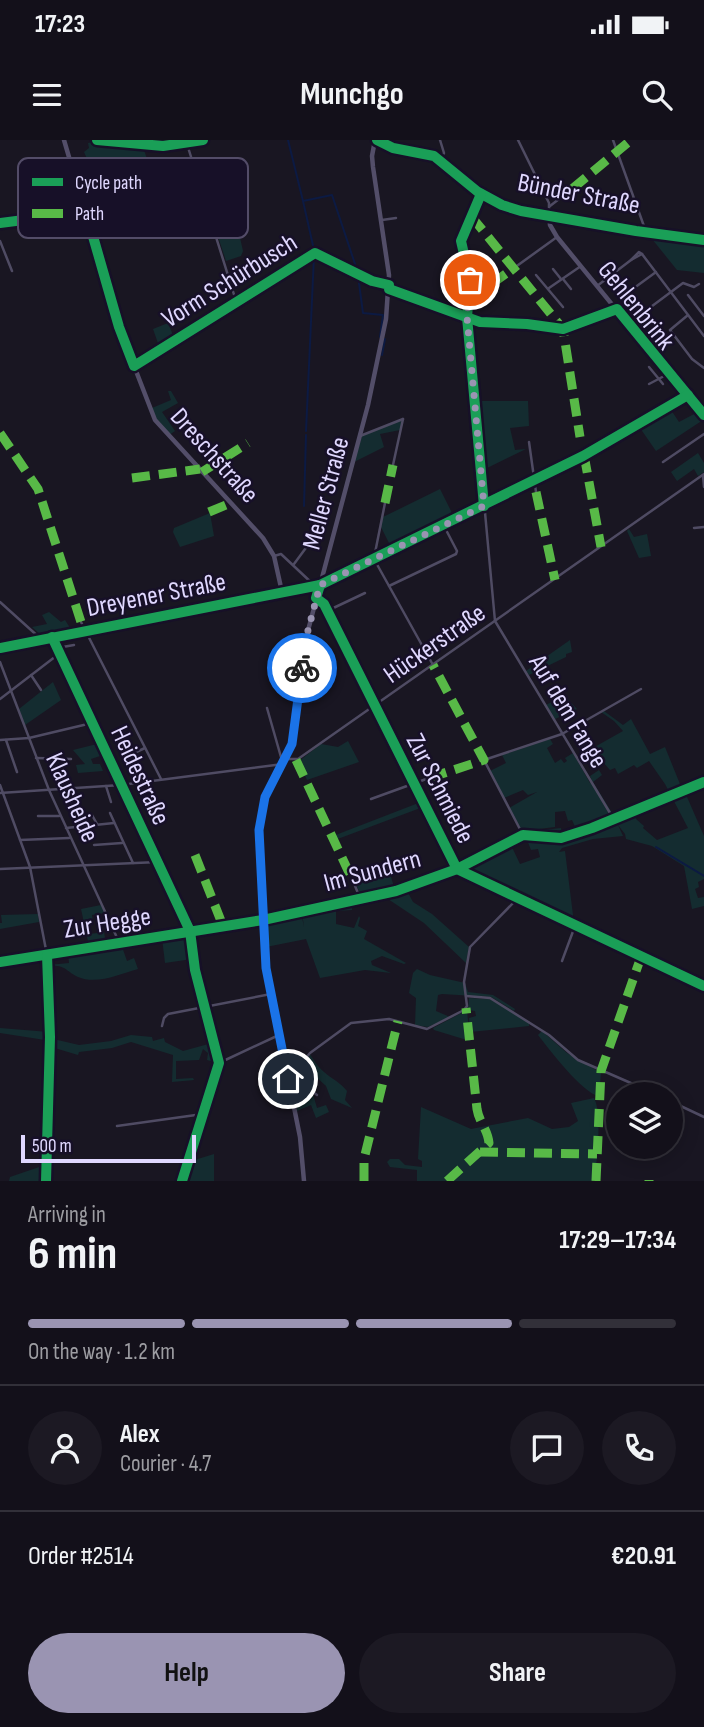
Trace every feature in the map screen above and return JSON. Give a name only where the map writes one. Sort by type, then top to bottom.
[{"type":"street","points":[[64,140],[70,158]]},
{"type":"street","points":[[97,140],[163,146],[203,140]]},
{"type":"street","name":"Meller Straße","points":[[304,1181],[302,1149],[290,1077],[266,968],[260,818],[265,797],[285,761],[295,731],[306,638],[317,585],[360,436],[377,365],[389,287],[372,156],[375,140]]},
{"type":"street","name":"Bünder Straße","points":[[375,140],[429,152],[441,158],[482,192],[514,206],[704,238]]},
{"type":"street","points":[[440,140],[444,153],[441,158]]},
{"type":"street","points":[[518,140],[550,206],[549,214]]},
{"type":"street","points":[[613,140],[645,230]]},
{"type":"street","points":[[187,144],[191,158]]},
{"type":"street","points":[[550,206],[572,189]]},
{"type":"street","points":[[482,192],[461,241],[470,280],[467,317],[495,621]]},
{"type":"street","name":"Gehlenbrink","points":[[549,214],[550,225],[557,237],[703,413]]},
{"type":"street","points":[[381,220],[396,218]]},
{"type":"street","points":[[0,223],[18,221]]},
{"type":"street","points":[[514,268],[557,237]]},
{"type":"street","name":"Dreschstraße","points":[[94,238],[119,327],[155,420],[263,538],[274,556],[282,592]]},
{"type":"street","points":[[217,238],[237,301]]},
{"type":"street","points":[[0,241],[12,271]]},
{"type":"street","points":[[597,286],[639,252],[704,336]]},
{"type":"street","name":"Vorm Schürbusch","points":[[134,366],[315,253],[389,287]]},
{"type":"street","points":[[548,289],[581,266]]},
{"type":"street","points":[[553,269],[571,289]]},
{"type":"street","points":[[630,291],[656,272]]},
{"type":"street","points":[[536,275],[563,307]]},
{"type":"street","points":[[628,324],[685,282],[694,287],[699,284]]},
{"type":"street","points":[[389,287],[480,322],[563,329],[616,310]]},
{"type":"street","points":[[688,295],[704,316]]},
{"type":"street","points":[[688,315],[670,330],[692,359],[704,368]]},
{"type":"street","points":[[649,367],[663,384]]},
{"type":"street","points":[[649,384],[668,373]]},
{"type":"street","points":[[274,556],[281,554],[317,585],[583,456],[687,396]]},
{"type":"street","points":[[360,436],[403,419],[393,465]]},
{"type":"street","points":[[663,462],[704,434]]},
{"type":"street","points":[[528,442],[536,492]]},
{"type":"street","points":[[703,475],[704,487]]},
{"type":"street","name":"Hückerstraße","points":[[1,793],[121,785],[298,759],[703,475]]},
{"type":"street","points":[[385,503],[374,559],[433,665]]},
{"type":"street","points":[[389,586],[456,554],[444,525]]},
{"type":"street","points":[[694,528],[704,527]]},
{"type":"street","points":[[294,565],[311,541]]},
{"type":"street","name":"Dreyener Straße","points":[[0,648],[317,585]]},
{"type":"street","points":[[327,611],[365,593]]},
{"type":"street","name":"Zur Schmiede","points":[[316,598],[323,602],[457,869],[704,986]]},
{"type":"street","points":[[0,603],[41,639]]},
{"type":"street","name":"Auf dem Fange","points":[[495,621],[613,818]]},
{"type":"street","points":[[81,622],[161,779]]},
{"type":"street","name":"Heidestraße","points":[[52,637],[190,931],[195,970],[219,1063]]},
{"type":"street","points":[[57,648],[75,645]]},
{"type":"street","points":[[0,699],[60,653]]},
{"type":"street","name":"Klausheide","points":[[0,662],[49,790],[120,943]]},
{"type":"street","points":[[31,675],[41,690]]},
{"type":"street","points":[[0,677],[5,676]]},
{"type":"street","points":[[641,689],[562,734],[484,760],[523,835],[561,838],[704,782]]},
{"type":"street","points":[[267,708],[285,761]]},
{"type":"street","points":[[0,740],[29,738],[92,723]]},
{"type":"street","points":[[123,733],[134,753],[145,748]]},
{"type":"street","points":[[6,740],[17,772]]},
{"type":"street","points":[[36,758],[71,759]]},
{"type":"street","points":[[371,799],[429,778]]},
{"type":"street","points":[[0,785],[30,867],[47,955]]},
{"type":"street","points":[[106,786],[111,802]]},
{"type":"street","points":[[110,813],[133,863]]},
{"type":"street","points":[[92,814],[97,824]]},
{"type":"street","points":[[38,816],[61,816]]},
{"type":"street","points":[[66,828],[114,823]]},
{"type":"street","name":"Im Sundern","points":[[263,920],[405,888],[457,869],[523,835]]},
{"type":"street","points":[[20,841],[71,838]]},
{"type":"street","points":[[94,845],[123,843]]},
{"type":"street","points":[[0,861],[1,869],[158,862]]},
{"type":"street","points":[[353,881],[360,898]]},
{"type":"street","points":[[317,1095],[290,1077],[310,1053],[351,1023],[389,1019],[427,1029],[464,1010],[467,1006],[464,982],[470,947],[518,898]]},
{"type":"street","name":"Zur Hegge","points":[[0,962],[263,920]]},
{"type":"street","points":[[562,961],[575,926]]},
{"type":"street","points":[[162,1026],[163,1018],[168,1014],[271,994]]},
{"type":"street","points":[[466,996],[490,998],[549,1035],[578,1060],[628,1082]]},
{"type":"street","points":[[117,1126],[203,1114],[219,1063],[279,1035]]},
{"type":"street","points":[[683,1107],[704,1117]]},
{"type":"green space","points":[[88,143],[143,147],[147,158],[87,158],[84,152],[89,148]]},
{"type":"green space","points":[[648,234],[704,241],[704,273],[677,270]]},
{"type":"green space","points":[[218,238],[240,238],[243,251],[241,256],[226,261]]},
{"type":"green space","points":[[168,323],[175,340],[160,349],[153,329]]},
{"type":"green space","points":[[168,391],[171,391],[178,403],[162,412],[175,431],[169,435],[156,419],[152,408],[171,400]]},
{"type":"green space","points":[[476,401],[528,401],[529,426],[510,428],[515,450],[526,449],[483,470]]},
{"type":"green space","points":[[669,407],[679,422],[696,413],[703,420],[656,451],[638,425]]},
{"type":"green space","points":[[402,420],[400,430],[380,434],[384,447],[354,462],[362,436]]},
{"type":"green space","points":[[698,453],[704,463],[704,472],[698,476],[694,469],[677,481],[671,472]]},
{"type":"green space","points":[[440,489],[454,517],[391,547],[381,527],[383,517]]},
{"type":"green space","points":[[210,513],[214,536],[180,547],[173,532],[174,528]]},
{"type":"green space","points":[[629,529],[634,537],[647,534],[651,556],[639,558],[627,531]]},
{"type":"green space","points":[[49,612],[61,622],[65,620],[72,631],[42,636],[32,627],[47,624],[42,615]]},
{"type":"green space","points":[[570,640],[572,652],[529,675],[526,671]]},
{"type":"green space","points":[[53,682],[61,700],[25,725],[19,709]]},
{"type":"green space","points":[[564,695],[577,709],[555,719],[546,705]]},
{"type":"green space","points":[[604,711],[623,725],[631,719],[650,754],[665,747],[682,789],[677,793],[684,790],[704,836],[704,879],[698,882],[699,887],[695,889],[698,898],[704,897],[704,906],[692,909],[684,866],[652,846],[626,839],[618,825],[623,836],[593,839],[562,848],[559,852],[565,851],[574,923],[462,871],[462,867],[510,843],[520,864],[540,857],[538,849],[531,850],[524,832],[561,828],[562,835],[576,829],[572,820],[568,821],[565,811],[555,812],[555,827],[522,831],[509,808],[537,792],[528,795],[523,790],[504,798],[490,771],[506,763],[502,755],[550,739],[553,744],[547,748],[555,763],[561,759],[564,763],[567,761],[565,758],[573,753],[590,783],[590,776],[599,770],[602,775],[593,782],[614,816],[619,817],[634,811],[643,828],[657,840],[688,828],[665,784],[649,761],[637,768],[634,765],[618,774],[615,768],[610,770],[591,749],[623,731],[601,712]]},
{"type":"green space","points":[[348,741],[359,762],[307,780],[299,761],[321,744],[338,747]]},
{"type":"green space","points":[[101,743],[106,754],[91,759],[93,764],[100,764],[103,771],[78,773],[76,765],[85,764],[73,750]]},
{"type":"green space","points":[[421,802],[423,807],[335,840],[333,836]]},
{"type":"green space","points":[[390,874],[395,890],[362,897],[354,881]]},
{"type":"green space","points":[[406,889],[413,902],[432,914],[469,947],[466,963],[424,923],[382,895]]},
{"type":"green space","points":[[359,900],[359,905],[352,906],[352,910],[336,911],[336,924],[354,928],[359,916],[358,926],[367,931],[364,939],[406,963],[382,956],[371,961],[372,965],[391,973],[365,970],[320,978],[306,939],[266,947],[268,922],[271,919],[301,913],[304,927],[302,912]]},
{"type":"green space","points":[[101,905],[105,913],[92,915],[93,922],[89,923],[90,934],[104,932],[106,944],[89,946],[81,909]]},
{"type":"green space","points":[[38,914],[39,922],[0,929],[1,915]]},
{"type":"green space","points":[[189,933],[192,959],[165,963],[162,938]]},
{"type":"green space","points":[[121,944],[127,961],[134,958],[138,969],[93,980],[78,977],[63,967],[48,965],[69,963],[68,952]]},
{"type":"green space","points":[[417,969],[430,975],[465,983],[468,992],[493,995],[515,1009],[514,1011],[491,997],[442,994],[438,995],[436,1011],[450,1017],[428,1027],[415,1025],[416,998],[409,993],[413,973]]},
{"type":"green space","points":[[469,998],[490,999],[529,1022],[529,1026],[470,1032],[469,1018],[476,1016],[475,1011],[468,1010]]},
{"type":"green space","points":[[467,1010],[470,1041],[434,1030],[433,1028]]},
{"type":"green space","points":[[0,1028],[49,1032],[49,1038],[79,1045],[111,1041],[131,1035],[152,1037],[153,1041],[164,1038],[165,1042],[183,1051],[212,1043],[218,1063],[207,1060],[208,1053],[203,1049],[199,1060],[176,1061],[176,1079],[194,1080],[172,1082],[173,1055],[131,1042],[112,1048],[79,1052],[78,1055],[48,1046],[45,1040],[0,1033]]},
{"type":"green space","points":[[542,1031],[567,1053],[601,1073],[599,1096],[584,1088],[567,1070],[538,1035]]},
{"type":"green space","points":[[309,1053],[322,1070],[347,1091],[345,1100],[352,1108],[331,1099],[326,1086],[312,1073],[296,1077],[304,1057]]},
{"type":"green space","points":[[301,1083],[312,1091],[317,1108],[326,1105],[329,1112],[316,1118],[311,1105],[297,1111],[291,1085],[296,1089]]},
{"type":"green space","points":[[594,1098],[599,1126],[595,1181],[417,1181],[417,1170],[390,1167],[387,1162],[390,1159],[399,1159],[405,1165],[422,1167],[422,1161],[418,1159],[421,1107],[471,1129],[528,1118],[552,1129],[569,1127],[578,1121],[571,1103]]},
{"type":"green space","points":[[214,1154],[214,1181],[183,1181],[188,1162]]},
{"type":"green space","points":[[45,1165],[45,1181],[9,1181],[10,1177]]},
{"type":"waterway","points":[[288,140],[303,201],[332,195],[357,270]]},
{"type":"waterway","points":[[303,201],[314,250]]},
{"type":"waterway","points":[[306,431],[314,256]]},
{"type":"waterway","points":[[358,276],[363,313],[383,315],[380,337]]},
{"type":"waterway","points":[[382,355],[385,339]]},
{"type":"waterway","points":[[304,506],[306,435]]},
{"type":"waterway","points":[[656,847],[704,876]]},
{"type":"waterway","points":[[194,932],[194,953]]},
{"type":"waterway","points":[[180,1181],[182,1172]]},
{"type":"marked path","points":[[572,189],[631,140]]},
{"type":"marked path","points":[[471,216],[563,329],[580,437]]},
{"type":"marked path","points":[[469,300],[514,268]]},
{"type":"marked path","points":[[0,433],[38,489],[81,622]]},
{"type":"marked path","points":[[202,472],[248,443]]},
{"type":"marked path","points":[[584,455],[601,547]]},
{"type":"marked path","points":[[385,503],[393,465]]},
{"type":"marked path","points":[[132,478],[200,469]]},
{"type":"marked path","points":[[536,492],[555,580]]},
{"type":"marked path","points":[[209,512],[231,503]]},
{"type":"marked path","points":[[429,778],[484,760],[433,665]]},
{"type":"marked path","points":[[296,760],[353,881]]},
{"type":"marked path","points":[[195,855],[223,926]]},
{"type":"marked path","points":[[596,1181],[601,1071],[641,957]]},
{"type":"marked path","points":[[447,1181],[489,1143],[477,1109],[466,1008]]},
{"type":"marked path","points":[[364,1181],[364,1159],[398,1021]]},
{"type":"marked path","points":[[480,1152],[597,1154]]},
{"type":"cycle path","points":[[97,140],[163,146],[203,140]]},
{"type":"cycle path","points":[[377,140],[393,148],[434,156],[478,192],[502,205],[521,211],[704,240]]},
{"type":"cycle path","points":[[481,194],[461,241],[470,280],[467,317],[484,506]]},
{"type":"cycle path","points":[[0,223],[18,221]]},
{"type":"cycle path","points":[[93,238],[119,327],[134,366],[315,253],[372,281],[389,285],[389,289],[480,322],[563,329],[617,309],[704,415]]},
{"type":"cycle path","points":[[0,648],[320,585],[583,456],[688,395]]},
{"type":"cycle path","points":[[320,585],[316,598],[324,604],[457,869],[704,986]]},
{"type":"cycle path","points":[[52,637],[190,931],[195,970],[219,1063],[182,1181]]},
{"type":"cycle path","points":[[0,962],[263,920],[396,891],[457,869],[523,835],[561,838],[704,782]]},
{"type":"cycle path","points":[[46,1181],[50,1037],[47,955]]},
{"type":"way so far","points":[[302,668],[306,638],[320,585],[484,506],[467,317],[470,280]]},
{"type":"route","points":[[288,1079],[266,968],[259,830],[265,797],[292,744],[302,668]]}]
